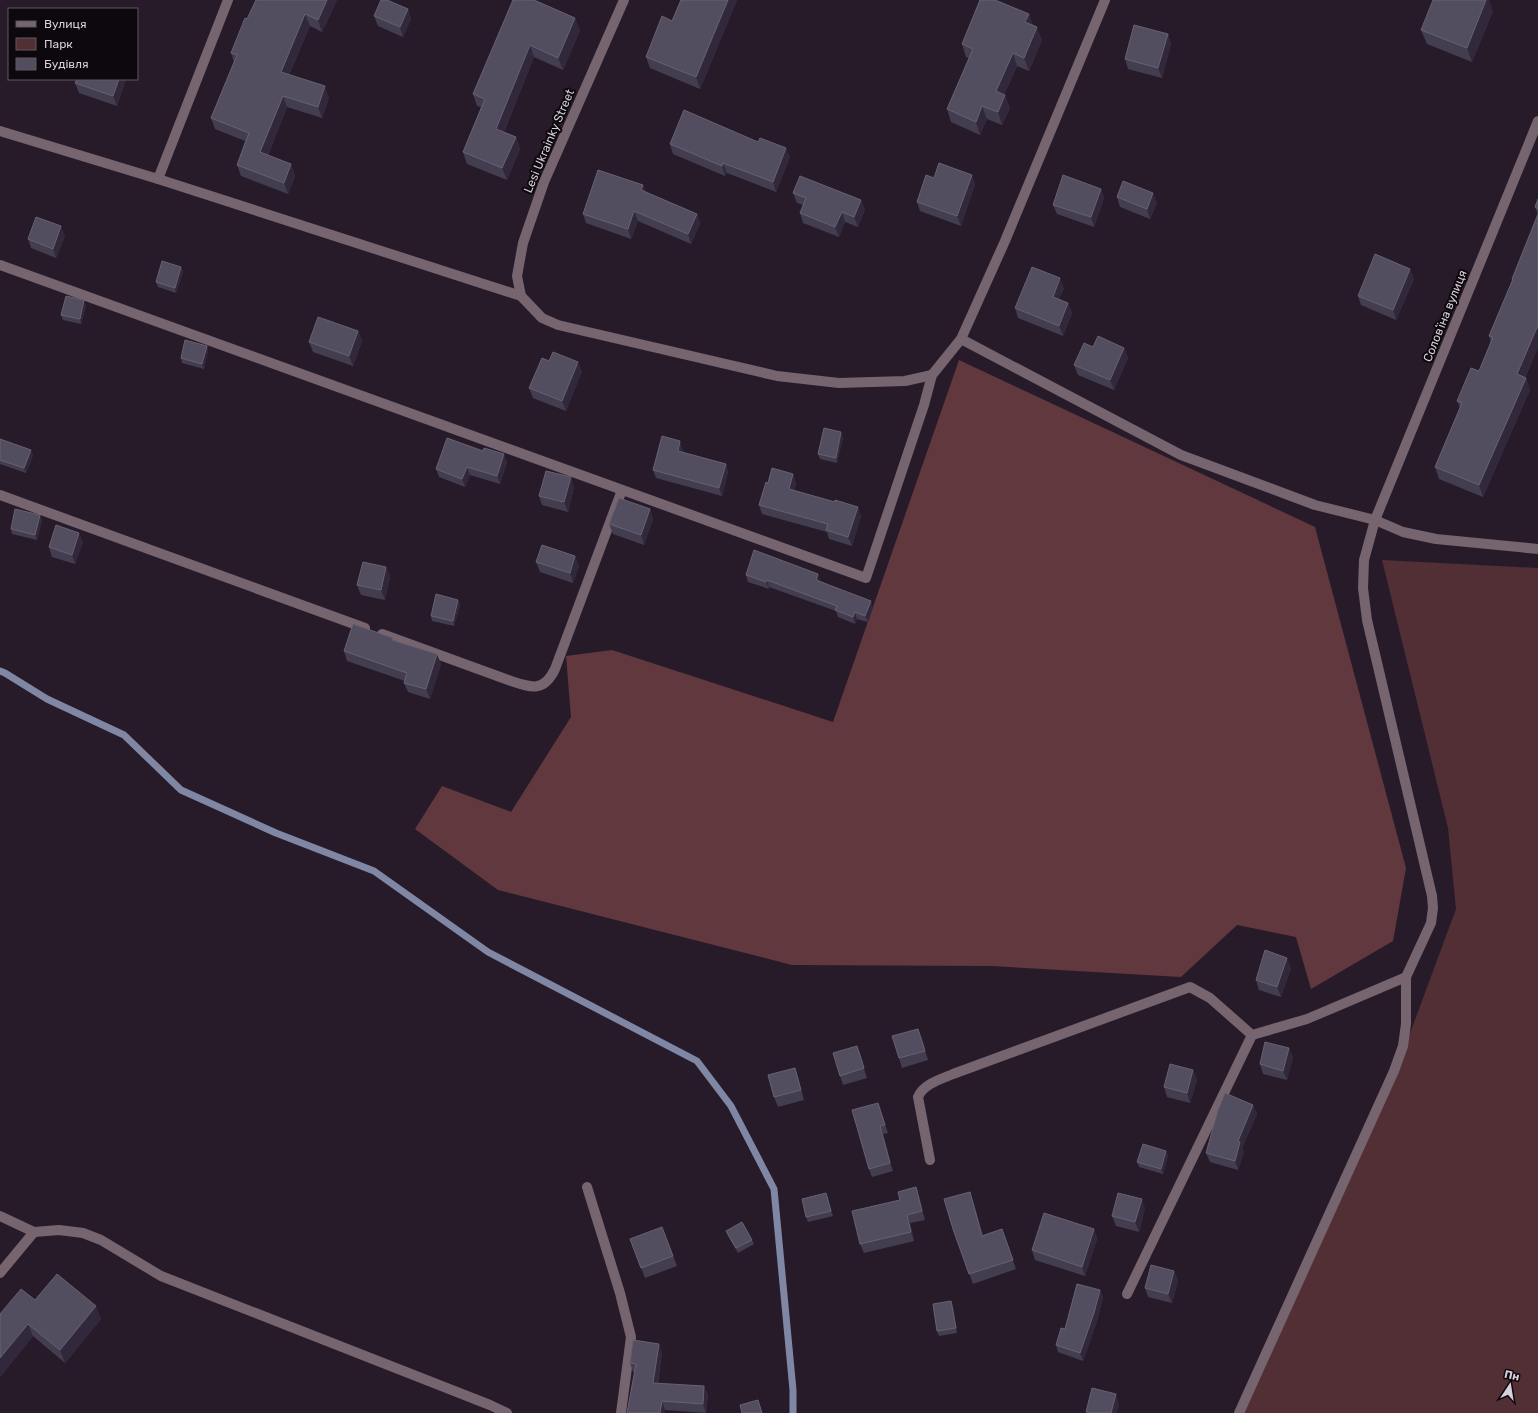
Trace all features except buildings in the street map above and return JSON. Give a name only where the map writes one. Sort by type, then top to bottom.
[{"type":"street","points":[[158,179],[228,0]]},
{"type":"street","name":"Lesi Ukrainky Street","points":[[521,296],[517,276],[523,243],[544,182],[624,0]]},
{"type":"street","points":[[0,265],[866,578],[924,405],[932,375],[960,339],[1005,241],[1105,0]]},
{"type":"street","name":"Соловʼїна вулиця","points":[[1406,977],[1431,923],[1433,908],[1430,888],[1367,620],[1363,588],[1364,560],[1375,520],[1538,121]]},
{"type":"street","points":[[0,131],[158,179],[521,296],[542,318],[558,325],[777,376],[839,383],[905,381],[932,375]]},
{"type":"street","points":[[960,339],[1181,455],[1315,505],[1375,520],[1403,532],[1436,539],[1538,549]]},
{"type":"street","points":[[0,495],[511,682],[536,687],[548,681],[555,669],[622,490]]},
{"type":"street","points":[[1127,1294],[1252,1035],[1307,1019],[1406,977],[1406,1024],[1402,1046],[1394,1071],[1239,1413]]},
{"type":"street","points":[[930,1160],[918,1097],[920,1091],[925,1087],[953,1074],[1190,987],[1210,998],[1252,1035]]},
{"type":"street","points":[[587,1187],[620,1293],[631,1337],[621,1413]]},
{"type":"street","points":[[0,1216],[34,1232],[59,1230],[83,1232],[101,1240],[161,1276],[507,1413]]},
{"type":"street","points":[[0,1273],[34,1232]]},
{"type":"green space","points":[[1382,560],[1538,568],[1538,1413],[1244,1413],[1389,1090],[1456,909],[1448,828]]},
{"type":"shaded area","points":[[959,360],[1315,527],[1406,868],[1393,941],[1311,989],[1296,937],[1237,925],[1181,977],[992,966],[792,965],[498,890],[415,829],[442,786],[511,812],[571,717],[566,656],[612,650],[833,722]]},
{"type":"waterway","points":[[0,671],[47,699],[124,735],[181,790],[276,833],[374,871],[488,952],[697,1061],[731,1106],[774,1189],[793,1390],[793,1413]]}]
